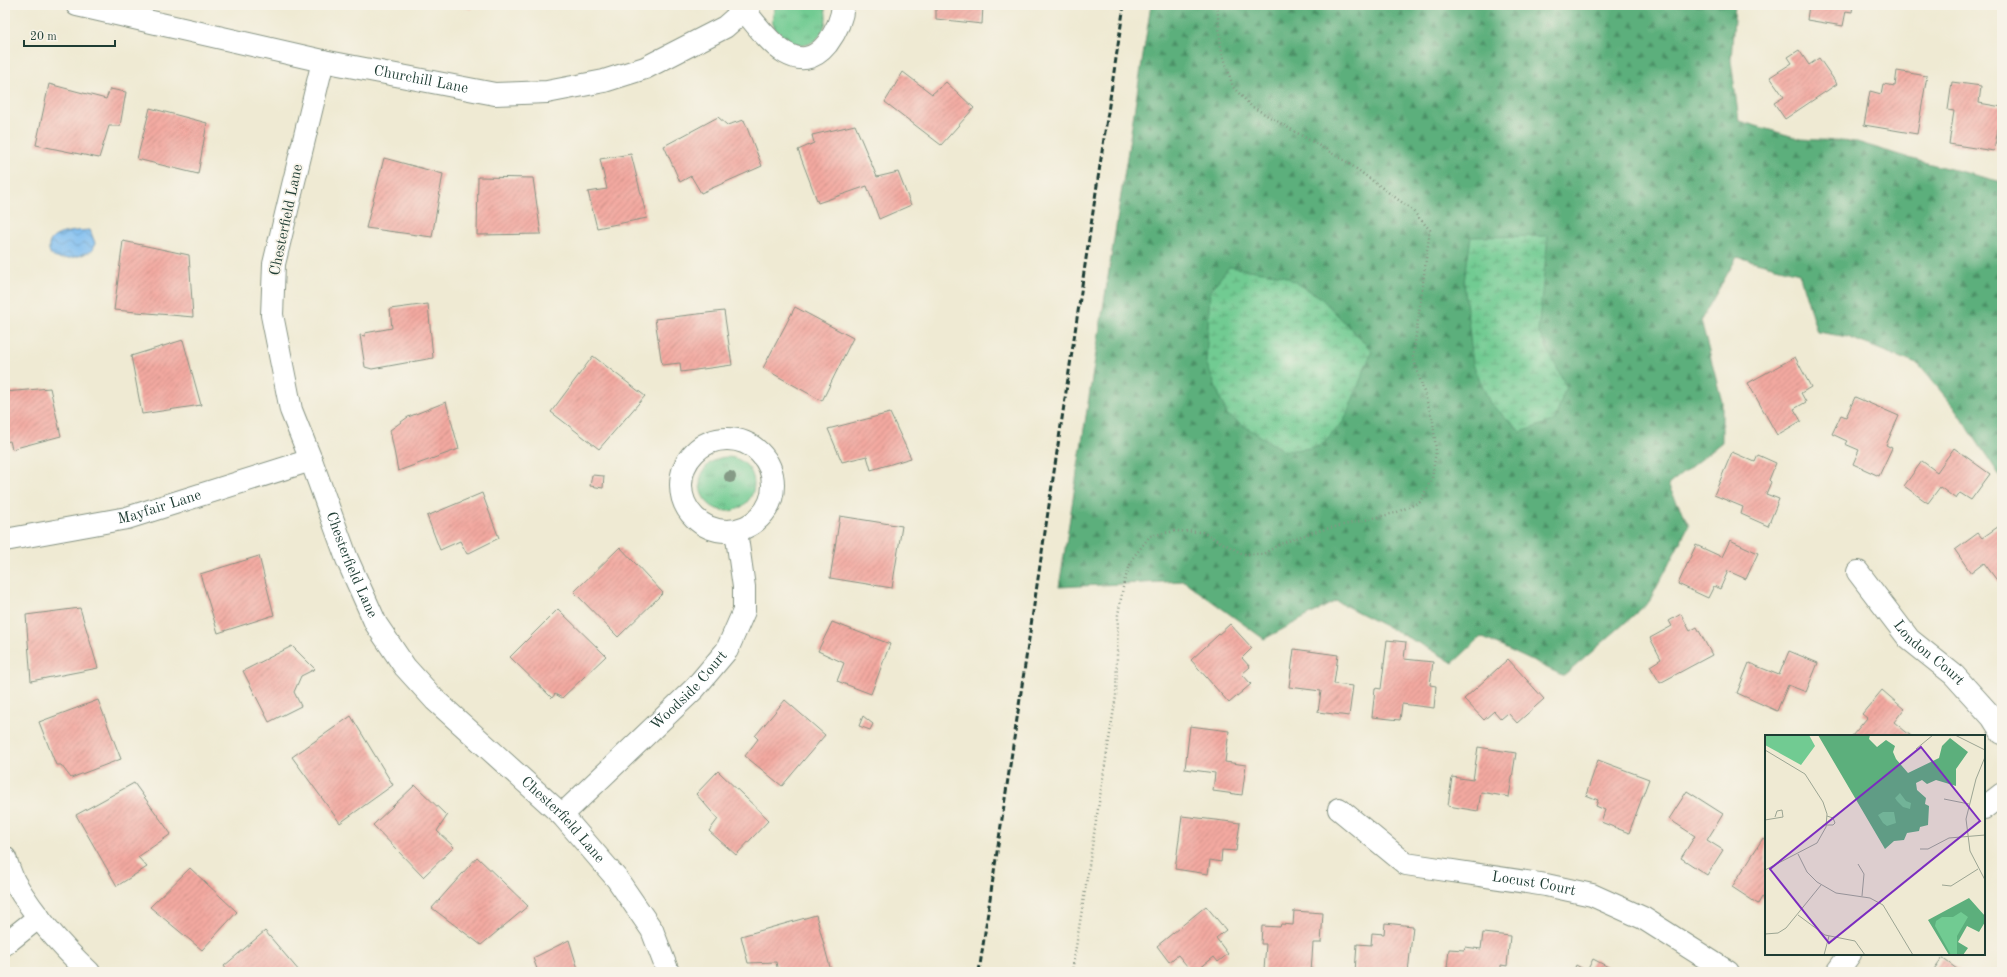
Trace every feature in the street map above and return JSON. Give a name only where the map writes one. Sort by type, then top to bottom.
[{"type":"street","name":"Churchill Lane","points":[[77,5],[323,61],[495,94],[547,92],[604,81],[644,68],[725,27],[747,8]]},
{"type":"street","points":[[747,8],[776,46],[789,55],[798,58],[814,57],[824,47],[839,25],[843,5]]},
{"type":"street","name":"Chesterfield Lane","points":[[323,61],[274,264],[272,315],[291,410],[347,559],[376,624],[405,667],[435,700],[562,815],[617,879],[652,930],[668,972]]},
{"type":"street","points":[[720,439],[735,439],[750,444],[762,454],[771,468],[774,484],[772,500],[764,514],[753,525],[736,531],[722,532],[708,528],[696,520],[686,508],[681,494],[681,479],[685,464],[694,452],[706,444],[720,439]]},
{"type":"street","name":"Mayfair Lane","points":[[5,540],[127,518],[311,460]]},
{"type":"street","name":"Woodside Court","points":[[562,815],[695,688],[727,650],[744,611],[744,587],[736,531]]},
{"type":"street","name":"London Court","points":[[1858,572],[1909,639],[1954,675],[1992,717],[2002,733]]},
{"type":"street","points":[[1985,807],[2002,794]]},
{"type":"street","name":"Locust Court","points":[[1339,809],[1406,864],[1546,885],[1592,895],[1643,918],[1728,972]]},
{"type":"street","points":[[5,858],[15,883],[39,917],[67,952],[89,972]]},
{"type":"street","points":[[5,944],[39,917]]},
{"type":"street","points":[[1837,972],[1849,955]]},
{"type":"path","points":[[1072,972],[1116,696],[1118,615],[1124,582],[1132,559],[1150,536],[1175,531],[1202,532],[1243,554],[1263,554],[1280,544],[1314,532],[1395,513],[1420,502],[1432,478],[1436,451],[1433,421],[1413,357],[1430,230],[1411,209],[1347,162],[1250,106],[1233,87],[1221,48],[1217,5]]},
{"type":"green space","points":[[776,5],[824,5],[826,18],[820,35],[811,43],[792,45],[781,36],[773,24],[772,19]]},
{"type":"green space","points":[[1151,5],[1735,5],[1731,60],[1739,121],[1801,139],[1857,142],[1919,161],[2002,182],[2002,479],[1954,407],[1919,365],[1848,337],[1817,332],[1799,273],[1737,257],[1701,320],[1722,402],[1722,442],[1668,485],[1689,525],[1649,602],[1564,676],[1481,637],[1453,663],[1432,650],[1336,601],[1264,639],[1184,581],[1059,587]]},
{"type":"green space","points":[[1548,236],[1538,331],[1566,386],[1555,420],[1521,432],[1490,403],[1473,364],[1464,282],[1471,237]]},
{"type":"green space","points":[[1229,267],[1283,275],[1320,297],[1372,351],[1344,421],[1319,447],[1284,451],[1227,415],[1206,362],[1210,291]]},
{"type":"green space","points":[[722,457],[732,457],[742,461],[750,469],[754,479],[754,489],[750,499],[742,507],[732,511],[722,511],[712,507],[704,499],[700,489],[700,479],[704,469],[712,461]]},
{"type":"water","points":[[90,230],[95,243],[93,250],[82,255],[59,259],[50,253],[50,243],[56,236],[68,232]]},
{"type":"building","points":[[459,5],[472,5],[471,9]]},
{"type":"building","points":[[934,5],[983,5],[982,24],[936,19],[936,7]]},
{"type":"building","points":[[1809,5],[1853,5],[1852,12],[1846,11],[1843,26],[1807,20]]},
{"type":"building","points":[[1799,50],[1809,65],[1819,58],[1837,84],[1785,119],[1774,103],[1784,97],[1770,77],[1792,63],[1788,57]]},
{"type":"building","points":[[1897,71],[1927,76],[1917,134],[1864,125],[1870,91],[1881,94],[1883,84],[1895,86]]},
{"type":"building","points":[[903,72],[932,94],[946,82],[974,108],[941,145],[885,102]]},
{"type":"building","points":[[1952,82],[1981,86],[1979,103],[2002,107],[2002,130],[1998,129],[1994,151],[1949,144],[1954,111],[1948,110]]},
{"type":"building","points":[[49,84],[106,99],[110,89],[126,92],[120,126],[109,126],[99,158],[36,145]]},
{"type":"building","points":[[150,108],[207,123],[198,174],[137,159]]},
{"type":"building","points":[[718,117],[727,125],[744,120],[762,166],[701,193],[691,176],[680,182],[664,146]]},
{"type":"building","points":[[855,125],[877,177],[898,172],[911,205],[879,219],[867,186],[818,203],[798,150],[814,143],[812,135]]},
{"type":"building","points":[[631,154],[647,218],[597,228],[588,192],[607,189],[600,159]]},
{"type":"building","points":[[384,158],[443,174],[432,237],[366,228]]},
{"type":"building","points":[[478,177],[533,178],[541,234],[477,235]]},
{"type":"building","points":[[123,241],[189,255],[193,317],[114,310]]},
{"type":"building","points":[[428,304],[433,358],[372,369],[365,367],[360,335],[365,336],[365,333],[392,328],[390,309]]},
{"type":"building","points":[[795,307],[853,338],[822,401],[763,368]]},
{"type":"building","points":[[724,311],[732,365],[681,372],[680,363],[662,365],[655,319]]},
{"type":"building","points":[[183,340],[201,405],[142,414],[131,356]]},
{"type":"building","points":[[593,356],[645,396],[599,449],[551,412]]},
{"type":"building","points":[[1795,357],[1811,387],[1801,393],[1806,402],[1794,409],[1801,421],[1777,435],[1748,383]]},
{"type":"building","points":[[50,388],[61,436],[12,449],[10,441],[5,442],[5,392]]},
{"type":"building","points":[[1855,397],[1899,416],[1886,445],[1892,448],[1879,476],[1853,464],[1859,450],[1845,444],[1847,441],[1832,434],[1841,415],[1846,417]]},
{"type":"building","points":[[446,402],[459,449],[398,471],[390,430],[408,417]]},
{"type":"building","points":[[890,413],[911,458],[871,470],[867,456],[842,462],[828,429]]},
{"type":"building","points":[[1954,448],[1990,474],[1971,500],[1960,493],[1956,499],[1940,487],[1928,503],[1904,486],[1922,461],[1937,472]]},
{"type":"building","points":[[1732,452],[1755,462],[1758,455],[1776,463],[1769,480],[1771,482],[1766,494],[1779,499],[1768,526],[1741,514],[1743,507],[1714,495]]},
{"type":"building","points":[[592,475],[604,476],[603,488],[590,486]]},
{"type":"building","points":[[482,493],[499,538],[467,554],[460,541],[440,550],[427,516]]},
{"type":"building","points":[[840,516],[902,526],[892,588],[830,578]]},
{"type":"building","points":[[2002,524],[2002,587],[1984,563],[1971,573],[1955,550],[1978,533],[1982,538]]},
{"type":"building","points":[[1730,540],[1758,553],[1746,579],[1728,571],[1720,589],[1714,586],[1708,598],[1678,584],[1696,545],[1722,557]]},
{"type":"building","points":[[620,547],[663,593],[618,637],[574,592]]},
{"type":"building","points":[[259,556],[274,615],[218,633],[200,574]]},
{"type":"building","points":[[80,608],[98,668],[31,681],[26,615]]},
{"type":"building","points":[[558,609],[606,656],[562,698],[555,694],[552,698],[510,657]]},
{"type":"building","points":[[1681,614],[1690,631],[1697,627],[1712,655],[1660,683],[1650,666],[1661,659],[1650,638],[1672,626],[1669,621]]},
{"type":"building","points":[[832,622],[890,644],[871,694],[837,681],[844,663],[818,651]]},
{"type":"building","points":[[1230,624],[1252,648],[1242,658],[1250,667],[1242,674],[1251,684],[1229,703],[1191,660]]},
{"type":"building","points":[[1387,640],[1406,642],[1404,659],[1433,662],[1430,685],[1436,686],[1434,708],[1402,704],[1400,720],[1372,717],[1375,688],[1381,689]]},
{"type":"building","points":[[292,646],[315,669],[301,676],[294,692],[301,706],[269,722],[243,671]]},
{"type":"building","points":[[1294,649],[1338,655],[1334,684],[1353,686],[1349,716],[1318,712],[1321,691],[1289,687]]},
{"type":"building","points":[[1789,651],[1818,663],[1806,692],[1788,685],[1777,711],[1737,693],[1749,663],[1779,675]]},
{"type":"building","points":[[1508,659],[1544,699],[1517,723],[1508,713],[1501,719],[1494,711],[1484,720],[1464,699]]},
{"type":"building","points":[[1882,690],[1904,709],[1894,722],[1910,735],[1853,735],[1867,718],[1862,714]]},
{"type":"building","points":[[98,700],[121,759],[71,778],[61,765],[56,765],[39,722]]},
{"type":"building","points":[[785,700],[825,735],[782,786],[745,756],[758,739],[755,736]]},
{"type":"building","points":[[351,716],[393,785],[340,823],[292,757]]},
{"type":"building","points":[[863,716],[873,724],[870,730],[859,726]]},
{"type":"building","points":[[1190,726],[1229,731],[1225,762],[1246,765],[1242,795],[1213,791],[1215,773],[1185,769]]},
{"type":"building","points":[[1478,747],[1516,753],[1509,797],[1481,792],[1478,811],[1448,806],[1452,777],[1473,780]]},
{"type":"building","points":[[1598,760],[1649,779],[1629,833],[1601,822],[1605,810],[1596,806],[1598,800],[1586,795]]},
{"type":"building","points":[[718,771],[769,820],[736,855],[709,831],[718,819],[696,794]]},
{"type":"building","points":[[134,783],[171,834],[138,857],[147,867],[117,886],[76,815]]},
{"type":"building","points":[[415,785],[447,816],[437,831],[454,847],[423,877],[373,825]]},
{"type":"building","points":[[1687,791],[1723,814],[1707,840],[1723,850],[1707,875],[1681,858],[1695,836],[1669,819]]},
{"type":"building","points":[[1182,816],[1240,823],[1236,851],[1222,850],[1221,862],[1210,860],[1208,874],[1175,869]]},
{"type":"building","points":[[1763,838],[1765,839],[1765,899],[1762,897],[1758,904],[1732,887]]},
{"type":"building","points":[[477,857],[528,906],[481,945],[432,908]]},
{"type":"building","points":[[190,868],[237,912],[202,950],[150,907]]},
{"type":"building","points":[[1206,906],[1226,930],[1216,938],[1228,954],[1218,962],[1214,957],[1195,972],[1192,972],[1178,955],[1169,962],[1157,946]]},
{"type":"building","points":[[1294,911],[1323,913],[1321,943],[1313,943],[1311,972],[1264,970],[1266,944],[1261,944],[1262,926],[1280,927],[1281,924],[1293,925]]},
{"type":"building","points":[[816,915],[831,971],[778,972],[776,962],[748,963],[741,936]]},
{"type":"building","points":[[1385,923],[1413,926],[1408,972],[1355,972],[1357,944],[1371,945],[1372,933],[1384,934]]},
{"type":"building","points":[[265,931],[300,972],[228,972],[224,966]]},
{"type":"building","points":[[1483,933],[1510,936],[1507,966],[1501,965],[1501,972],[1453,972],[1453,968],[1447,968],[1449,949],[1464,950],[1465,947],[1481,949]]},
{"type":"building","points":[[569,940],[579,972],[528,972],[537,969],[533,958]]},
{"type":"building","points":[[1942,958],[1961,972],[1932,972]]},
{"type":"building","points":[[1593,959],[1618,972],[1573,972],[1576,965],[1587,971]]},
{"type":"railway","points":[[979,972],[1124,5]]}]
